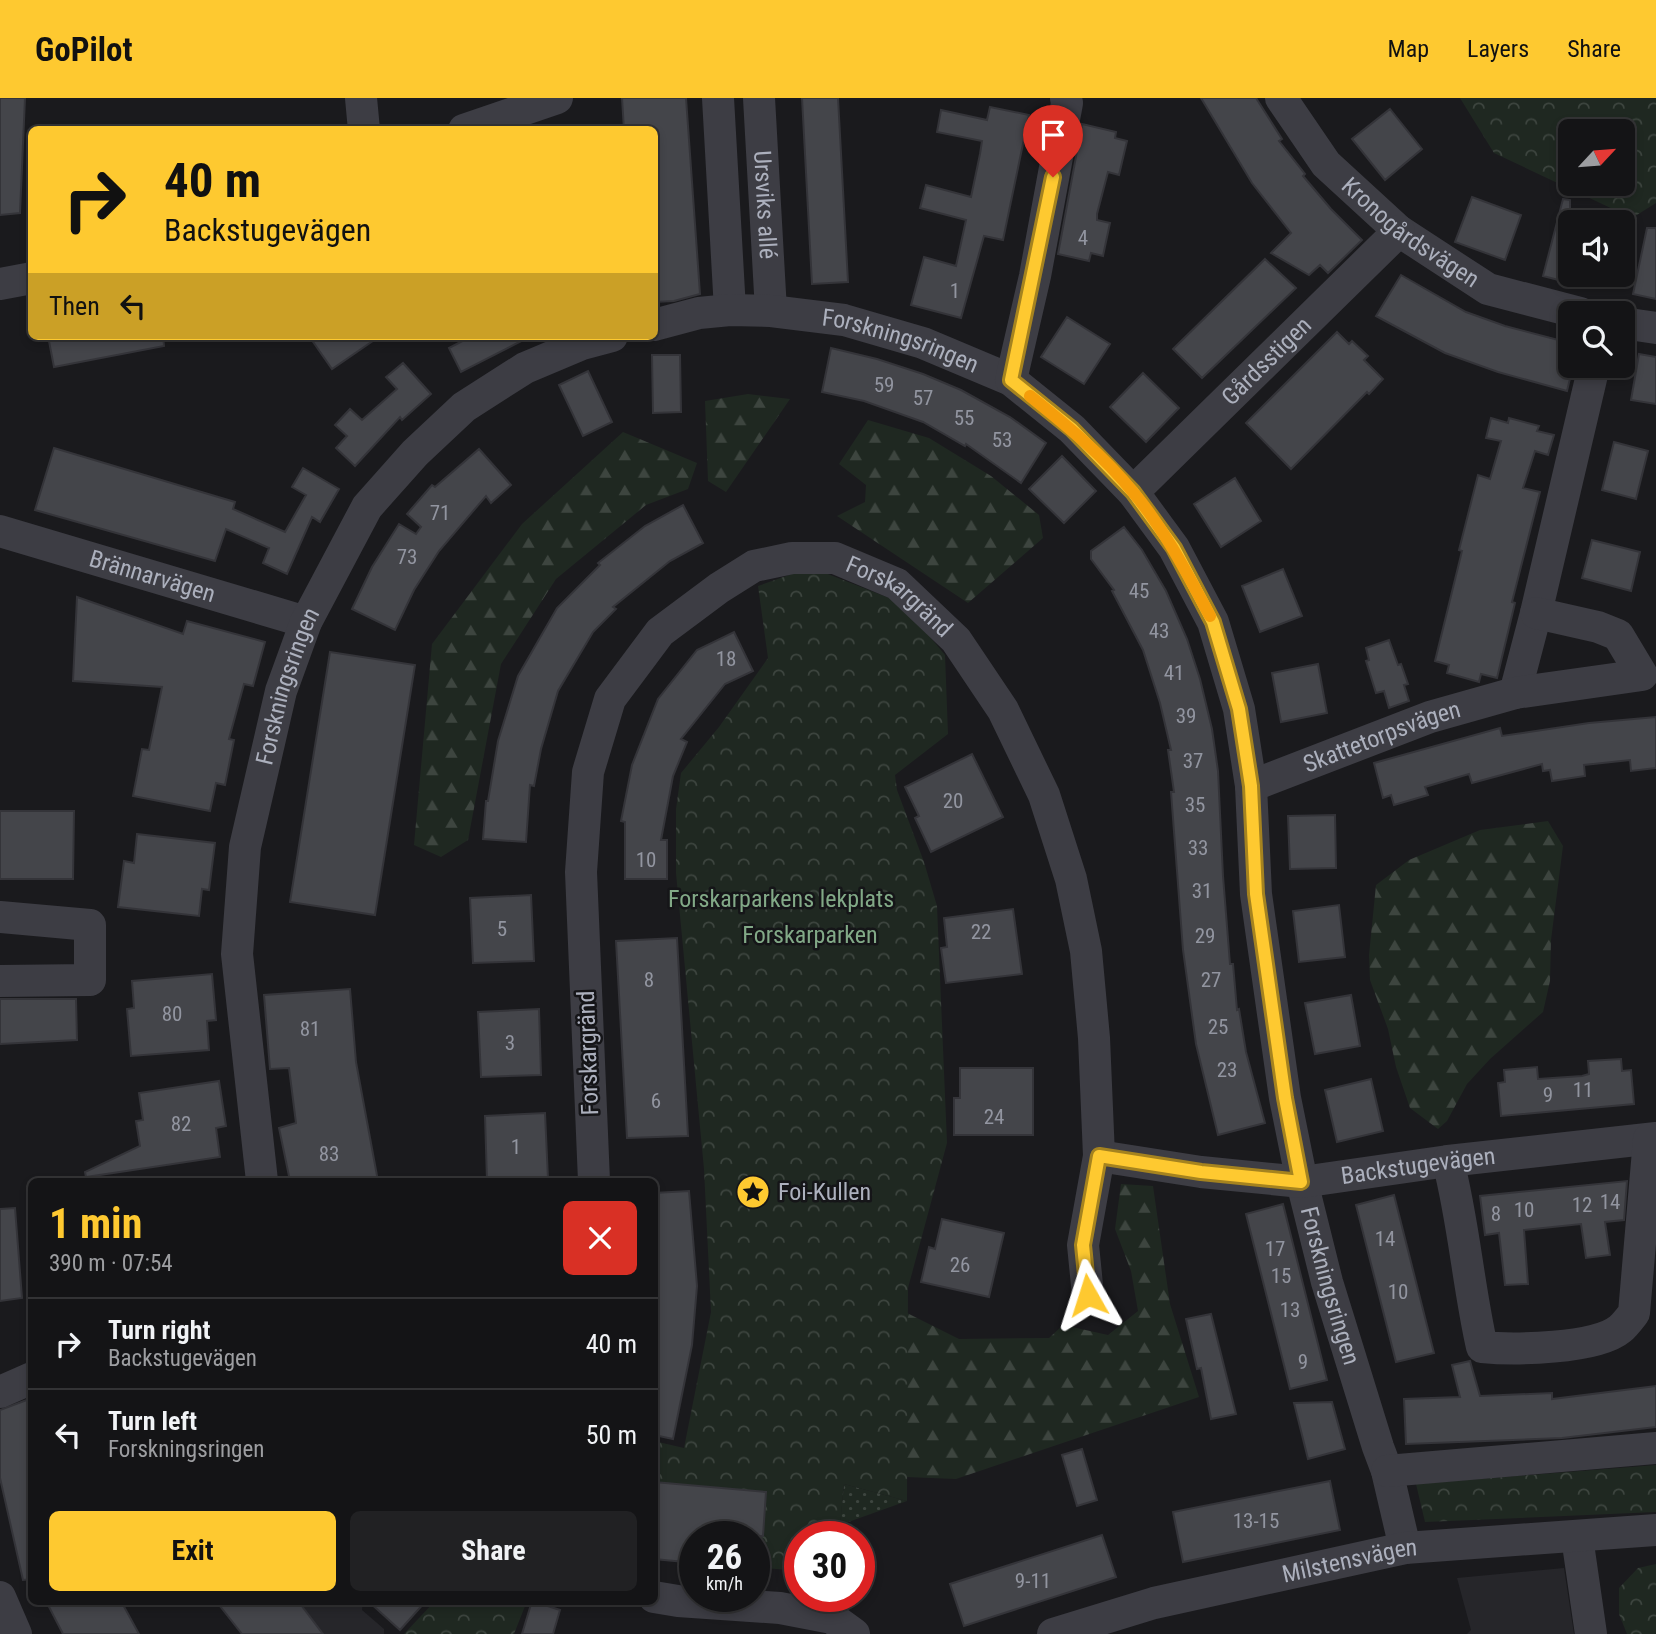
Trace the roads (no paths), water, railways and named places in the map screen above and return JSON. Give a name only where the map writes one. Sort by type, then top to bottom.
[{"type":"street","points":[[361,98],[364,126]]},
{"type":"street","points":[[476,126],[557,98]]},
{"type":"street","name":"Ursviks allé","points":[[718,98],[730,310]]},
{"type":"street","name":"Ursviks allé","points":[[759,98],[771,311]]},
{"type":"street","points":[[1011,380],[1037,263],[1066,98]]},
{"type":"street","name":"Kronogårdsvägen","points":[[1281,98],[1326,164],[1399,231],[1488,289],[1558,307]]},
{"type":"street","name":"Gårdsstigen","points":[[1133,492],[1399,231]]},
{"type":"street","points":[[0,284],[28,279]]},
{"type":"street","name":"Forskningsringen","points":[[658,324],[699,313],[730,310],[771,311],[844,320],[923,343],[1011,380],[1072,429],[1133,492],[1174,548],[1213,622],[1239,709],[1251,786],[1256,894],[1285,1098],[1301,1182],[1327,1282],[1387,1471],[1405,1548]]},
{"type":"street","points":[[1635,325],[1656,328]]},
{"type":"street","name":"Forskningsringen","points":[[262,1178],[237,954],[244,860],[281,691],[306,622],[367,508],[415,453],[464,407],[525,368],[597,340]]},
{"type":"street","points":[[1515,693],[1591,378]]},
{"type":"street","name":"Brännarvägen","points":[[0,531],[306,622]]},
{"type":"street","name":"Forskargränd","points":[[594,1178],[581,872],[588,772],[610,699],[660,632],[719,588],[754,566],[792,558],[835,558],[897,584],[956,640],[1003,710],[1044,795],[1071,879],[1086,951],[1090,988],[1099,1156],[1083,1245],[1088,1295]]},
{"type":"street","name":"Skattetorpsvägen","points":[[1251,786],[1430,717],[1515,693],[1643,675],[1618,635],[1598,627],[1536,613]]},
{"type":"street","points":[[0,917],[90,925],[90,980],[0,981]]},
{"type":"street","points":[[1448,1161],[1460,1206],[1475,1317],[1482,1348],[1589,1343],[1619,1330],[1634,1313],[1652,1139]]},
{"type":"street","name":"Backstugevägen","points":[[1099,1156],[1201,1172],[1301,1182],[1448,1161],[1652,1139]]},
{"type":"street","points":[[0,1392],[28,1380]]},
{"type":"street","points":[[1387,1471],[1656,1448]]},
{"type":"street","name":"Milstensvägen","points":[[1053,1634],[1154,1603],[1405,1548],[1656,1530]]},
{"type":"street","points":[[1577,1537],[1591,1634]]},
{"type":"street","points":[[0,1597],[16,1634]]},
{"type":"street","points":[[658,1598],[780,1608],[832,1618],[854,1634]]},
{"type":"place","name":"Foi-Kullen","points":[[753,1192]]},
{"type":"park label","name":"Forskarparkens lekplats","points":[[781,899]]},
{"type":"park label","name":"Forskarparken","points":[[810,935]]}]
